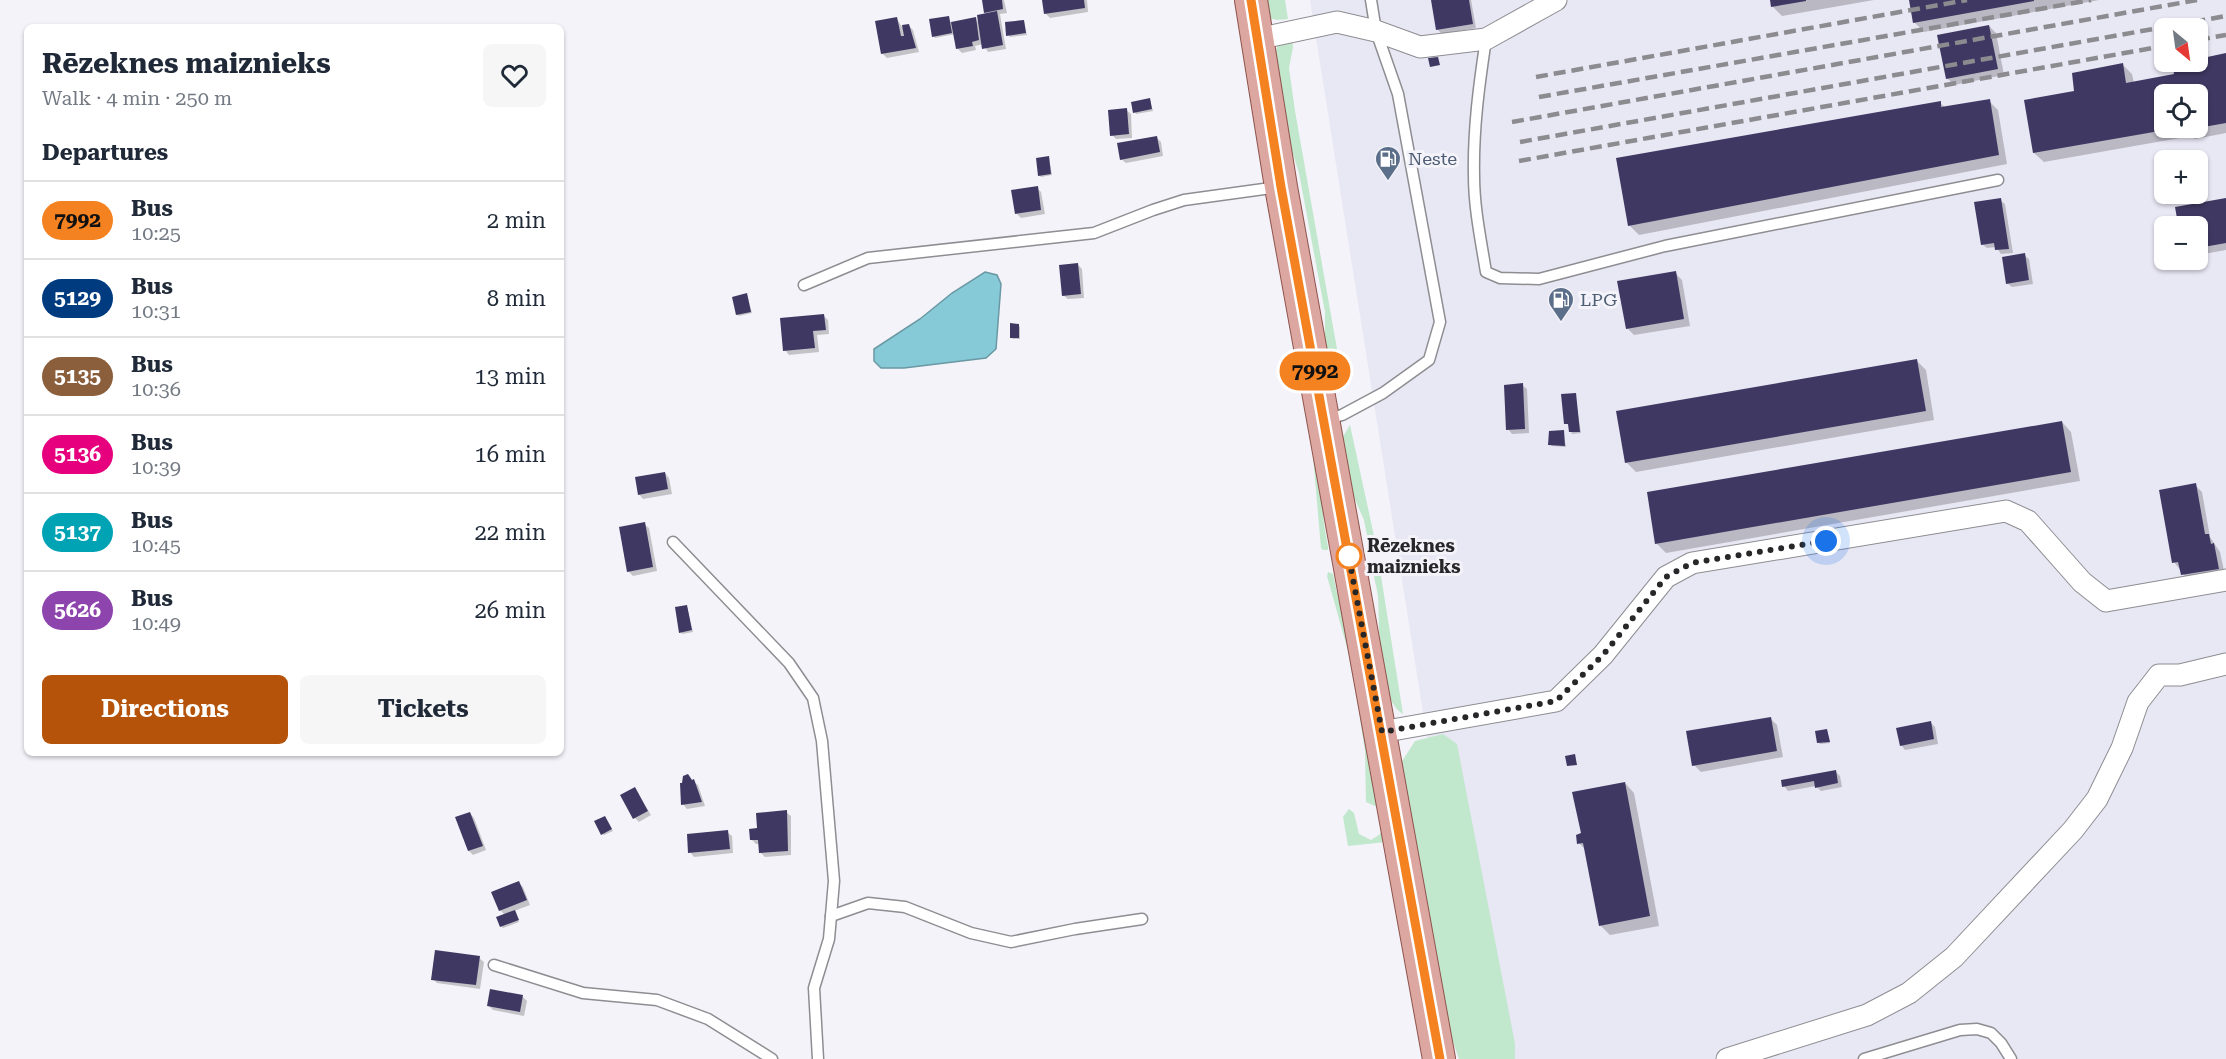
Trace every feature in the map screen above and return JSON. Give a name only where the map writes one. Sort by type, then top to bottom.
[{"type":"main road","points":[[1251,0],[1281,187],[1382,732],[1439,1059]]},
{"type":"street","points":[[1257,39],[1337,22],[1420,47],[1486,39],[1545,3]]},
{"type":"street","points":[[1382,732],[1556,701],[1603,655],[1666,577],[1692,563],[2006,511],[2028,521],[2082,582],[2106,601],[2226,580]]},
{"type":"street","points":[[1727,1059],[1750,1056],[1867,1015],[1909,993],[1954,957],[2073,830],[2097,799],[2122,748],[2138,702],[2159,675],[2180,675],[2226,664]]},
{"type":"lane","points":[[1324,420],[1342,415],[1383,393],[1429,360],[1440,322],[1398,94],[1376,32],[1371,0]]},
{"type":"lane","points":[[1486,39],[1475,111],[1474,178],[1479,233],[1486,272],[1500,278],[1539,279],[1665,246],[1998,180]]},
{"type":"lane","points":[[804,285],[868,258],[1094,233],[1184,200],[1281,187]]},
{"type":"lane","points":[[673,542],[789,663],[813,698],[822,741],[834,881],[829,939],[814,988],[818,1059]]},
{"type":"lane","points":[[831,916],[868,903],[905,907],[971,933],[1011,942],[1142,919]]},
{"type":"lane","points":[[494,965],[583,993],[657,1000],[708,1019],[772,1059]]},
{"type":"lane","points":[[1864,1059],[1960,1030],[1977,1029],[1991,1033],[2001,1042],[2011,1059]]},
{"type":"shaded area","points":[[1310,0],[2226,0],[2226,1059],[1478,1059]]},
{"type":"green space","points":[[1264,0],[1285,0],[1288,19],[1269,18]]},
{"type":"green space","points":[[1292,39],[1293,47],[1289,68],[1295,111],[1343,383],[1330,386],[1325,354],[1325,312],[1299,173],[1282,119],[1274,53],[1278,46]]},
{"type":"green space","points":[[1350,425],[1374,539],[1368,540],[1364,520],[1349,486],[1341,440]]},
{"type":"green space","points":[[1311,433],[1318,454],[1328,550],[1321,548]]},
{"type":"green space","points":[[1378,568],[1403,714],[1394,705],[1388,693],[1381,660],[1378,597],[1373,569]]},
{"type":"green space","points":[[1328,572],[1333,574],[1337,593],[1351,624],[1357,675],[1353,679],[1348,651],[1327,576]]},
{"type":"green space","points":[[1357,699],[1361,701],[1386,842],[1348,846],[1343,817],[1349,809],[1354,813],[1359,834],[1371,840],[1382,831],[1377,807],[1366,802],[1365,751]]},
{"type":"green space","points":[[1443,734],[1457,744],[1515,1044],[1515,1059],[1459,1059],[1451,1036],[1399,766],[1415,741]]},
{"type":"water","points":[[985,272],[997,275],[1001,284],[996,349],[986,358],[904,368],[881,368],[874,361],[874,349]]},
{"type":"building","points":[[982,0],[1002,0],[1003,9],[984,13]]},
{"type":"building","points":[[1042,0],[1084,0],[1085,8],[1044,14]]},
{"type":"building","points":[[1431,0],[1469,0],[1473,24],[1436,30]]},
{"type":"building","points":[[1770,0],[1806,0],[1806,1],[1771,7]]},
{"type":"building","points":[[1909,0],[2034,0],[2034,1],[1913,23]]},
{"type":"building","points":[[997,11],[1003,45],[982,49],[977,15]]},
{"type":"building","points":[[949,16],[952,33],[932,37],[929,19]]},
{"type":"building","points":[[897,17],[901,36],[904,36],[902,25],[909,24],[916,48],[881,54],[875,21]]},
{"type":"building","points":[[976,17],[979,40],[972,42],[973,46],[956,49],[951,22]]},
{"type":"building","points":[[1024,20],[1026,33],[1006,36],[1005,22]]},
{"type":"building","points":[[1989,25],[1998,69],[1946,79],[1937,35]]},
{"type":"building","points":[[2226,53],[2226,123],[2208,126],[2208,84],[2154,84],[2154,132],[2033,153],[2024,100],[2074,91],[2072,73],[2123,63],[2126,83],[2174,74],[2174,72],[2208,72],[2208,57]]},
{"type":"building","points":[[1438,57],[1440,65],[1430,67],[1428,58]]},
{"type":"building","points":[[1150,98],[1152,109],[1133,113],[1131,102]]},
{"type":"building","points":[[1990,99],[1999,155],[1628,226],[1616,158],[1941,101],[1941,107]]},
{"type":"building","points":[[1127,108],[1129,134],[1110,136],[1108,110]]},
{"type":"building","points":[[1157,136],[1160,152],[1120,160],[1117,143]]},
{"type":"building","points":[[1049,156],[1051,174],[1038,176],[1036,158]]},
{"type":"building","points":[[1038,186],[1041,210],[1015,214],[1011,190]]},
{"type":"building","points":[[2001,198],[2009,249],[1995,250],[1994,243],[1981,245],[1974,202]]},
{"type":"building","points":[[2226,198],[2226,243],[2208,246],[2208,216],[2177,216],[2175,207],[2208,204],[2208,201]]},
{"type":"building","points":[[2025,253],[2029,280],[2006,284],[2002,257]]},
{"type":"building","points":[[1078,263],[1081,294],[1062,296],[1059,265]]},
{"type":"building","points":[[1676,271],[1684,319],[1626,329],[1617,281]]},
{"type":"building","points":[[747,293],[751,312],[736,315],[732,297]]},
{"type":"building","points":[[824,314],[826,330],[813,331],[815,348],[783,351],[780,318]]},
{"type":"building","points":[[1010,323],[1019,324],[1019,338],[1010,338]]},
{"type":"building","points":[[1917,359],[1926,411],[1625,463],[1616,411]]},
{"type":"building","points":[[1523,383],[1525,429],[1506,430],[1504,385]]},
{"type":"building","points":[[1576,393],[1580,432],[1569,432],[1568,424],[1564,424],[1561,394]]},
{"type":"building","points":[[2062,421],[2071,472],[1655,544],[1647,492]]},
{"type":"building","points":[[1564,430],[1565,446],[1548,445],[1549,431]]},
{"type":"building","points":[[665,472],[668,489],[638,495],[635,477]]},
{"type":"building","points":[[2196,483],[2205,534],[2209,534],[2211,544],[2214,543],[2219,569],[2181,575],[2178,562],[2172,563],[2159,490]]},
{"type":"building","points":[[645,522],[653,567],[627,572],[619,527]]},
{"type":"building","points":[[687,605],[692,630],[679,633],[675,607]]},
{"type":"building","points":[[1771,717],[1777,751],[1692,766],[1686,731]]},
{"type":"building","points":[[1931,721],[1934,739],[1900,746],[1896,728]]},
{"type":"building","points":[[1827,729],[1830,742],[1817,743],[1815,731]]},
{"type":"building","points":[[1575,754],[1577,765],[1567,766],[1565,756]]},
{"type":"building","points":[[1836,770],[1838,783],[1815,788],[1814,781],[1782,787],[1781,780]]},
{"type":"building","points":[[688,774],[692,780],[694,779],[702,802],[681,805],[680,783],[682,783],[683,776]]},
{"type":"building","points":[[1625,782],[1650,916],[1599,926],[1583,843],[1577,844],[1576,835],[1581,833],[1572,792]]},
{"type":"building","points":[[635,787],[648,811],[633,819],[620,795]]},
{"type":"building","points":[[787,810],[788,851],[759,853],[758,840],[750,840],[749,829],[757,828],[756,813]]},
{"type":"building","points":[[470,812],[483,846],[468,851],[455,817]]},
{"type":"building","points":[[605,816],[612,829],[601,835],[594,821]]},
{"type":"building","points":[[728,830],[730,849],[688,853],[687,834]]},
{"type":"building","points":[[519,881],[527,900],[499,911],[491,892]]},
{"type":"building","points":[[515,910],[519,920],[500,927],[496,917]]},
{"type":"building","points":[[435,950],[480,956],[476,985],[431,980]]},
{"type":"building","points":[[490,989],[523,995],[520,1012],[487,1006]]},
{"type":"railway","points":[[1536,77],[1967,0]]},
{"type":"railway","points":[[1539,97],[2091,0]]},
{"type":"railway","points":[[1512,122],[2197,0]]},
{"type":"railway","points":[[1520,142],[2226,16]]},
{"type":"railway","points":[[2208,38],[2226,35]]},
{"type":"railway","points":[[1519,161],[2154,48]]},
{"type":"bus line","name":"7992","points":[[1251,0],[1281,187],[1440,1059]]},
{"type":"place","name":"Neste","points":[[1388,182]]},
{"type":"place","name":"LPG","points":[[1561,323]]},
{"type":"place","name":"Rēzeknes maiznieks","points":[[1349,556]]},
{"type":"route","points":[[1349,556],[1348,553],[1382,732],[1556,701],[1603,655],[1666,577],[1692,563],[1826,541]]}]
